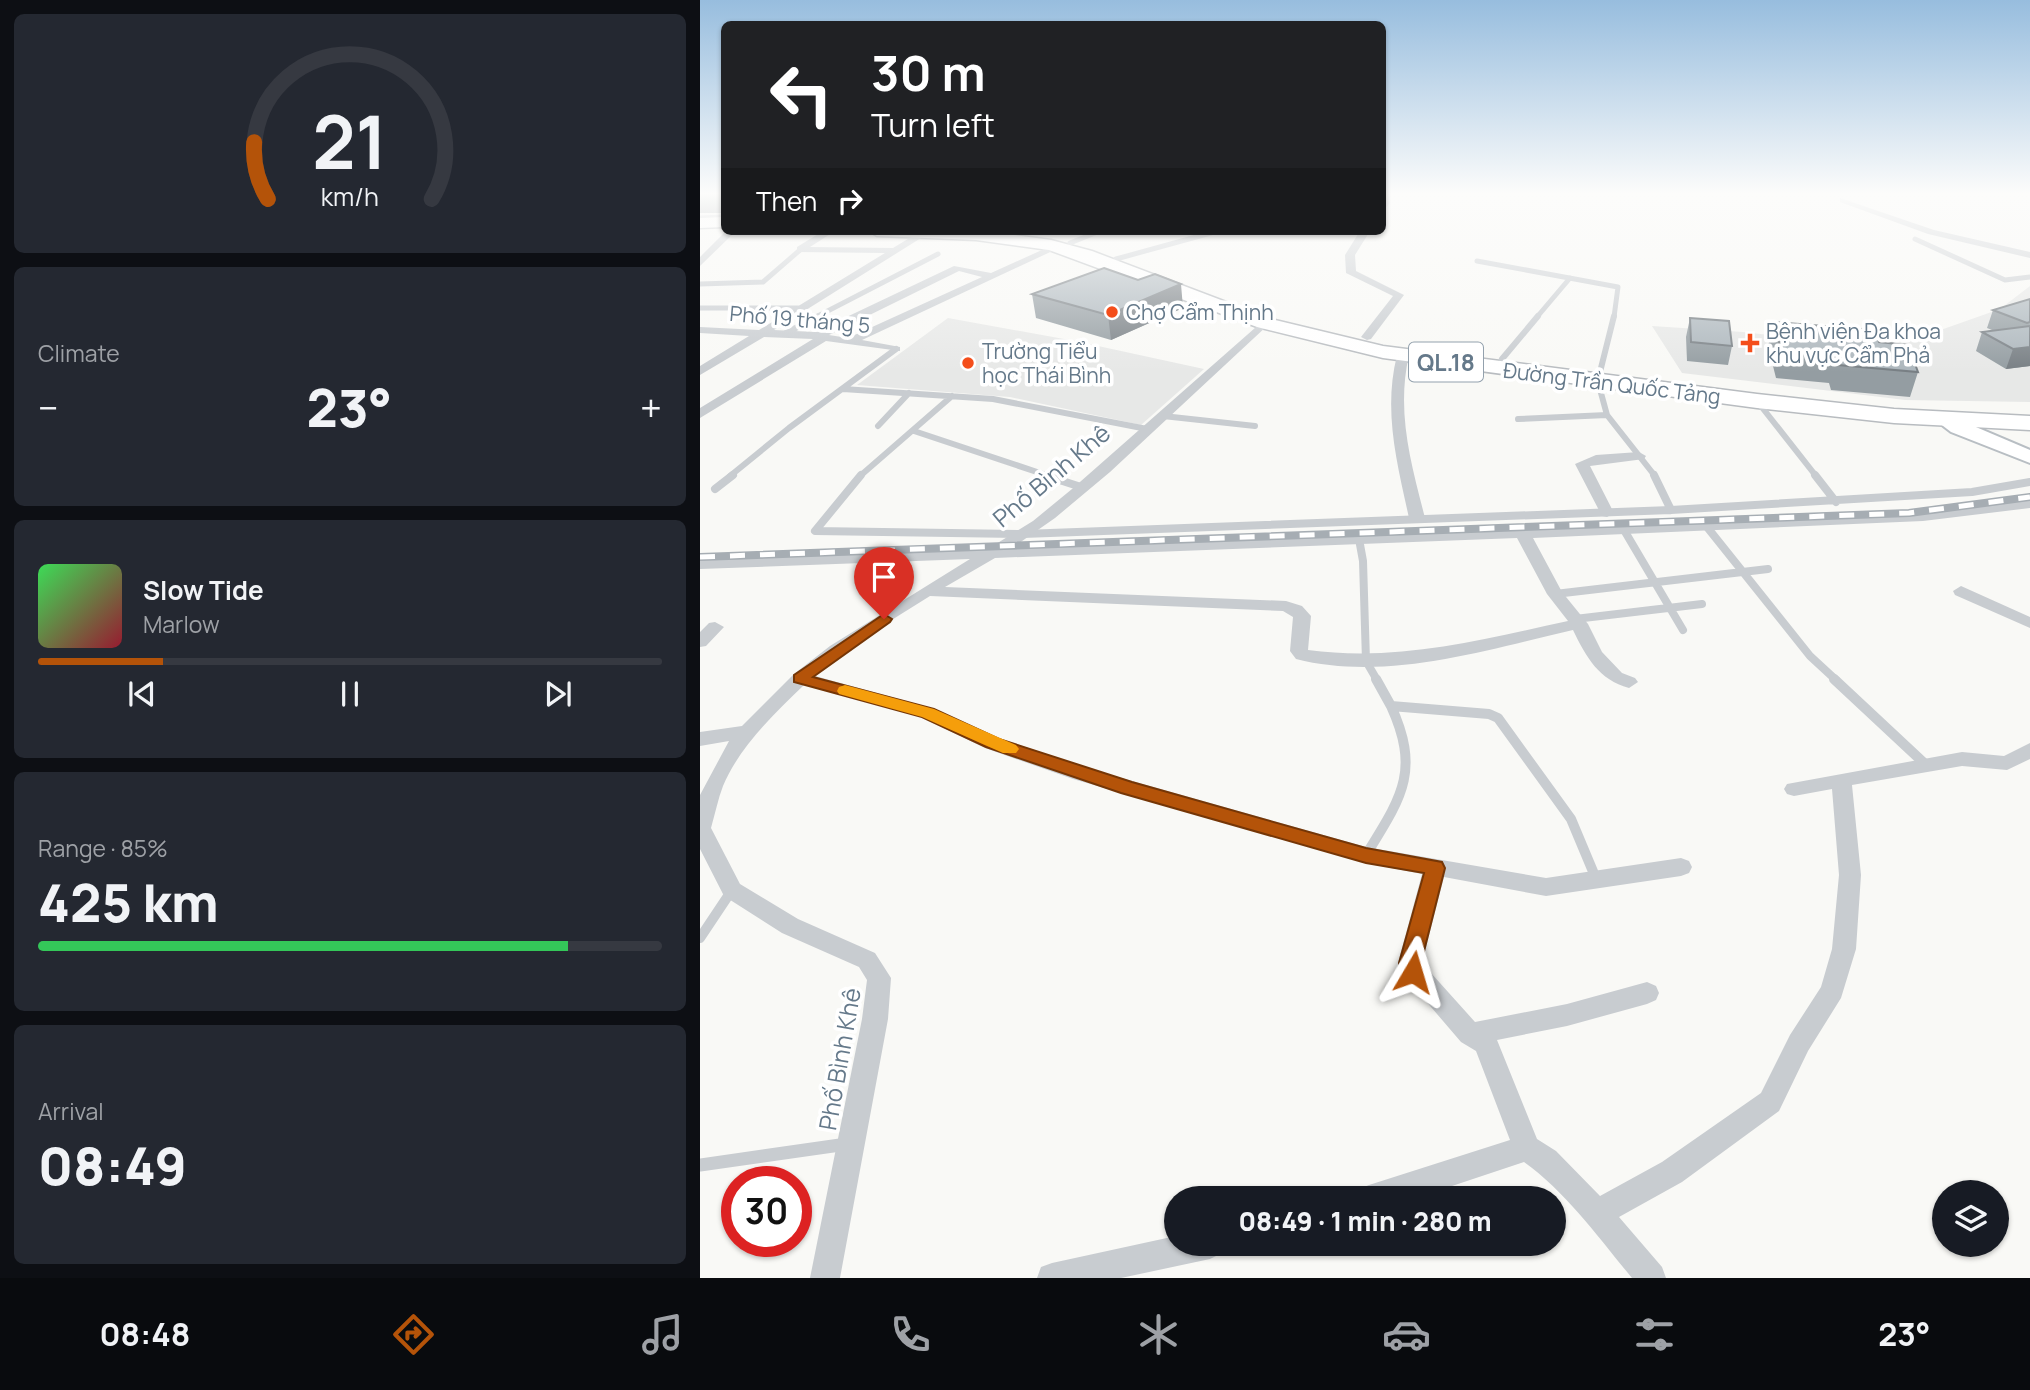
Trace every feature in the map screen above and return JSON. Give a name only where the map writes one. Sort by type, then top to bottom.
[{"type":"highway","name":"Đường Trần Quốc Tảng","points":[[1085,253],[1260,312],[1367,337],[1757,401],[1943,419],[2030,423]]},
{"type":"highway","name":"Đường Trần Quốc Tảng","points":[[1092,253],[1116,259],[1264,323],[1403,355],[1973,413],[2030,414]]},
{"type":"street","points":[[701,369],[890,253]]},
{"type":"street","points":[[850,341],[1045,253]]},
{"type":"street","points":[[1349,253],[1351,273],[1399,295],[1367,337]]},
{"type":"street","points":[[700,414],[820,337],[958,268],[991,276]]},
{"type":"street","name":"Phố Bình Khê","points":[[825,1278],[879,978],[867,960],[790,926],[732,890],[701,821],[710,789],[747,732],[800,678],[837,650],[1023,534],[1163,416],[1264,323]]},
{"type":"street","name":"Phố 19 tháng 5","points":[[700,330],[786,333],[896,349]]},
{"type":"street","points":[[1403,355],[1395,381],[1394,422],[1417,518]]},
{"type":"street","points":[[700,396],[723,400]]},
{"type":"street","points":[[1943,419],[1958,428],[2030,457]]},
{"type":"street","points":[[1607,513],[1582,464],[1595,459],[1639,456]]},
{"type":"street","points":[[700,564],[1707,527],[1923,516],[2030,504]]},
{"type":"street","points":[[1523,534],[1555,594],[1577,622],[1587,643],[1605,668],[1616,677],[1629,682]]},
{"type":"street","points":[[929,591],[1286,607],[1296,610],[1302,617],[1299,651],[1302,655],[1366,661],[1413,658],[1577,622]]},
{"type":"street","points":[[1961,591],[2030,623]]},
{"type":"street","points":[[700,642],[715,627]]},
{"type":"street","points":[[800,678],[928,713],[992,743],[1104,781],[1366,855],[1532,886],[1597,881],[1681,867]]},
{"type":"street","points":[[700,739],[747,732]]},
{"type":"street","points":[[1794,789],[1962,759],[2007,764],[2030,750]]},
{"type":"street","points":[[1597,1213],[1672,1172],[1770,1102],[1798,1043],[1832,991],[1843,949],[1850,875],[1841,780]]},
{"type":"street","points":[[1435,868],[1410,963],[1413,972],[1470,1034],[1486,1044],[1527,1148],[1546,1161],[1597,1213],[1651,1278]]},
{"type":"street","points":[[1470,1034],[1567,1015],[1647,993]]},
{"type":"street","points":[[1409,1186],[1527,1148]]},
{"type":"street","points":[[1052,1278],[1164,1254]]},
{"type":"lane","points":[[700,284],[763,282],[797,253]]},
{"type":"lane","points":[[1116,259],[1139,253]]},
{"type":"lane","points":[[1945,253],[2005,280],[2030,277]]},
{"type":"lane","points":[[786,333],[937,254]]},
{"type":"lane","points":[[1477,261],[1615,285],[1619,291],[1599,377],[1607,415],[1654,474],[1671,510]]},
{"type":"lane","points":[[1502,359],[1570,278]]},
{"type":"lane","points":[[700,308],[798,308]]},
{"type":"lane","points":[[715,489],[789,428],[896,349]]},
{"type":"lane","points":[[843,388],[993,399],[1147,429]]},
{"type":"lane","points":[[878,426],[909,393]]},
{"type":"lane","points":[[952,396],[863,472],[815,531],[1023,534],[1607,513],[1836,502],[1972,492],[2030,482]]},
{"type":"lane","points":[[1757,401],[1836,502]]},
{"type":"lane","points":[[1518,419],[1607,415]]},
{"type":"lane","points":[[1163,416],[1255,426]]},
{"type":"lane","points":[[914,431],[1081,487]]},
{"type":"lane","points":[[1707,527],[1810,656],[1925,764]]},
{"type":"lane","points":[[1624,530],[1683,630]]},
{"type":"lane","points":[[1359,539],[1363,561],[1366,661],[1408,742],[1409,776],[1366,855]]},
{"type":"lane","points":[[1555,594],[1769,569]]},
{"type":"lane","points":[[1577,622],[1702,604]]},
{"type":"lane","points":[[1391,706],[1450,713],[1489,714],[1498,719],[1571,819],[1597,881]]},
{"type":"lane","points":[[700,939],[732,890]]},
{"type":"lane","points":[[700,1165],[851,1143]]},
{"type":"shaded area","name":"Bệnh viện Đa khoa khu vực Cẩm Phả","points":[[2030,286],[2030,402],[1905,400],[1682,373],[1652,326],[1743,332],[1872,347],[1935,332],[2000,309]]},
{"type":"shaded area","points":[[948,318],[1075,341],[1204,369],[1141,425],[1010,397],[857,385]]},
{"type":"building","points":[[1104,268],[1138,280],[1155,274],[1181,284],[1108,315],[1032,294]]},
{"type":"building","points":[[2030,299],[2030,322],[2027,323],[1993,310]]},
{"type":"building","points":[[1690,318],[1729,321],[1732,346],[1691,342]]},
{"type":"building","points":[[1774,322],[1874,330],[1879,342],[1908,345],[1918,372],[1838,365],[1836,358],[1782,354]]},
{"type":"building","points":[[2030,326],[2030,347],[2013,349],[1982,332]]},
{"type":"railway","points":[[700,557],[1909,513],[2030,497]]},
{"type":"slow traffic","points":[[845,691],[928,713],[1010,749]]},
{"type":"place","name":"Chợ Cẩm Thịnh","points":[[1112,312]]},
{"type":"place","name":"Bệnh viện Đa khoa khu vực Cẩm Phả","points":[[1750,343]]},
{"type":"place","name":"Trường Tiểu học Thái Bình","points":[[968,363]]},
{"type":"route","points":[[884,619],[800,678],[928,713],[992,743],[1080,774],[1366,855],[1435,868],[1410,963],[1413,972]]}]
